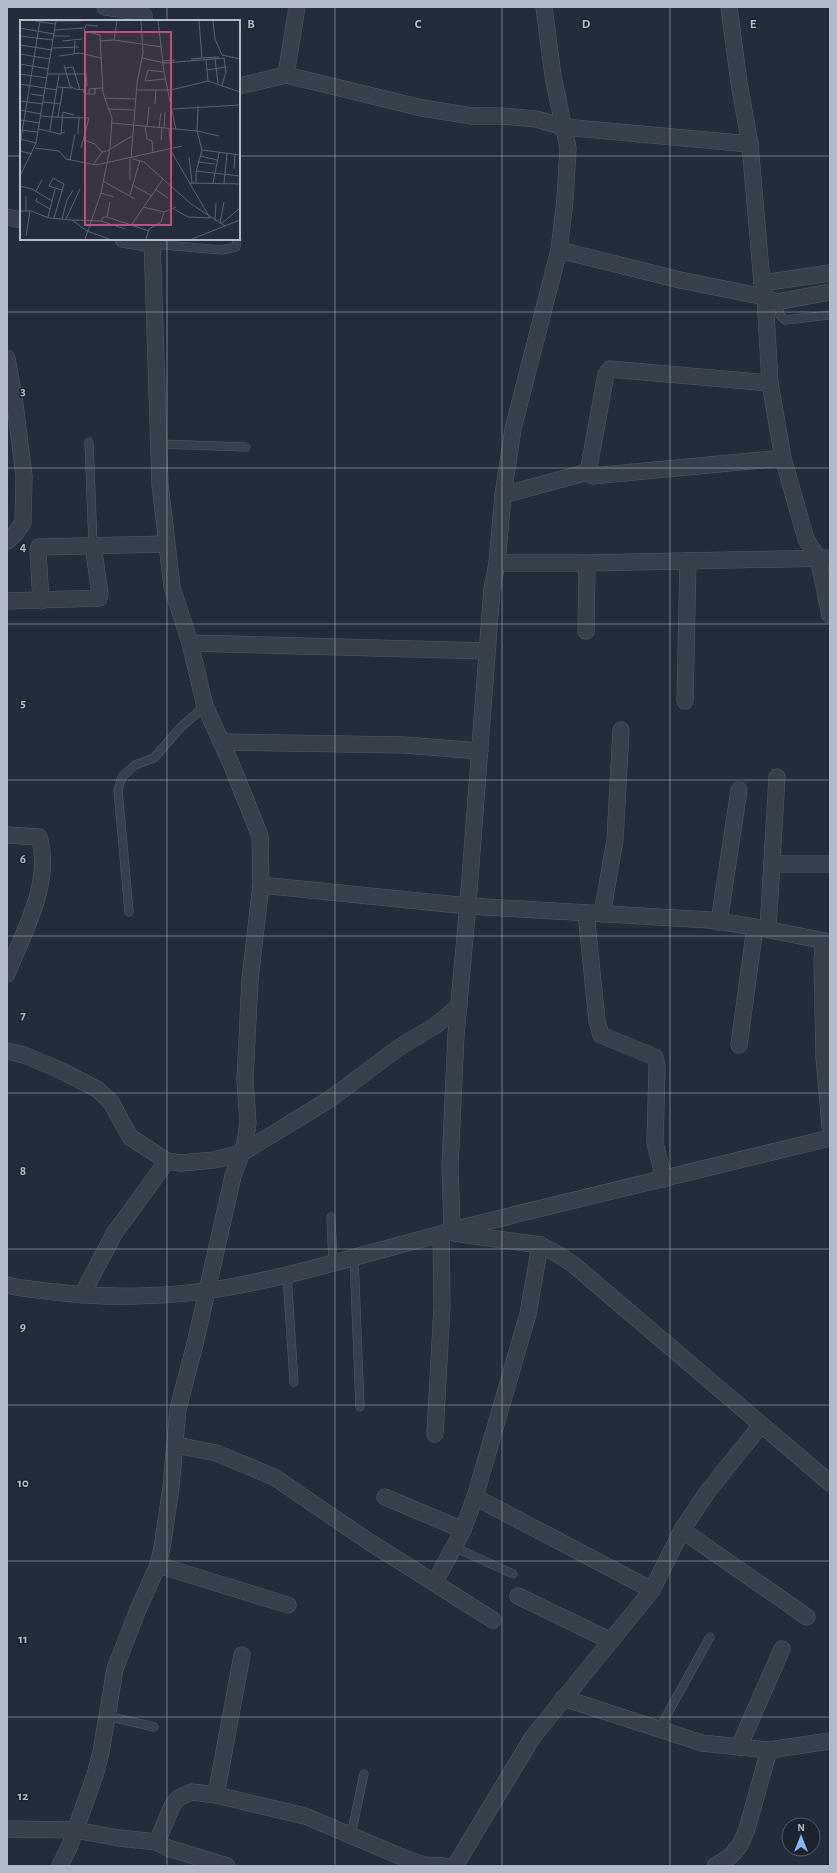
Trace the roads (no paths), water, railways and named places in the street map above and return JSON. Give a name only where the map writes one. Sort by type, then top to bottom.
[{"type":"street","points":[[105,7],[134,11],[144,16],[145,20]]},
{"type":"street","points":[[286,74],[297,7]]},
{"type":"street","points":[[435,1434],[459,1006],[492,589],[497,563],[502,495],[513,429],[559,250],[565,200],[568,148],[553,76],[544,7]]},
{"type":"street","points":[[729,7],[739,83],[750,144],[768,294],[770,383],[783,458],[806,540],[824,558],[830,615]]},
{"type":"street","points":[[240,86],[286,74],[422,108],[472,116],[502,116],[536,119],[564,126],[750,144]]},
{"type":"street","points":[[7,217],[20,220]]},
{"type":"street","points":[[60,1866],[70,1845],[95,1775],[115,1669],[137,1612],[158,1565],[162,1548],[172,1487],[178,1409],[208,1290],[233,1176],[237,1162],[242,1153],[248,1123],[245,1080],[250,979],[261,885],[260,836],[232,766],[205,706],[190,643],[172,587],[160,484],[152,242],[133,240]]},
{"type":"street","points":[[559,250],[680,280],[768,294],[830,292]]},
{"type":"street","points":[[768,294],[830,273]]},
{"type":"street","points":[[7,358],[11,404],[24,476],[23,523],[15,534],[7,541]]},
{"type":"street","points":[[588,472],[606,374],[610,368],[770,383]]},
{"type":"street","points":[[588,472],[592,476],[783,458]]},
{"type":"street","points":[[502,495],[588,472]]},
{"type":"street","points":[[41,600],[39,547],[166,544]]},
{"type":"street","points":[[7,600],[99,598],[100,594],[93,545]]},
{"type":"street","points":[[497,563],[587,563],[824,558]]},
{"type":"street","points":[[684,701],[688,561]]},
{"type":"street","points":[[586,631],[587,563]]},
{"type":"street","points":[[190,643],[487,651]]},
{"type":"street","points":[[602,914],[615,840],[621,730]]},
{"type":"street","points":[[221,742],[404,745],[480,751]]},
{"type":"street","points":[[739,1045],[762,928],[772,864],[777,777]]},
{"type":"street","points":[[719,922],[739,790]]},
{"type":"street","points":[[7,835],[39,837],[42,849],[43,866],[38,895],[7,974]]},
{"type":"street","points":[[772,864],[830,864]]},
{"type":"street","points":[[261,885],[468,906],[719,922],[762,928],[827,942],[822,960],[824,1057],[830,1126]]},
{"type":"street","points":[[586,913],[597,1021],[601,1035],[655,1057],[657,1066],[655,1143],[664,1179]]},
{"type":"street","points":[[7,1051],[24,1055],[60,1070],[97,1089],[111,1102],[130,1137],[167,1161],[182,1163],[214,1160],[242,1153],[330,1098],[398,1048],[434,1026],[459,1006]]},
{"type":"street","points":[[7,1285],[82,1295],[135,1295],[228,1288],[287,1275],[446,1232],[830,1138]]},
{"type":"street","points":[[82,1295],[114,1234],[167,1161]]},
{"type":"street","points":[[446,1232],[540,1245],[559,1255],[574,1266],[830,1483]]},
{"type":"street","points":[[435,1582],[463,1530],[475,1497],[528,1314],[540,1245]]},
{"type":"street","points":[[455,1866],[532,1738],[652,1590],[682,1530],[708,1491],[761,1425]]},
{"type":"street","points":[[176,1446],[216,1453],[274,1477],[368,1541],[435,1582],[492,1620]]},
{"type":"street","points":[[385,1496],[463,1530]]},
{"type":"street","points":[[475,1497],[652,1590]]},
{"type":"street","points":[[682,1530],[807,1617]]},
{"type":"street","points":[[158,1565],[288,1605]]},
{"type":"street","points":[[518,1596],[611,1641]]},
{"type":"street","points":[[738,1747],[782,1649]]},
{"type":"street","points":[[216,1795],[242,1655]]},
{"type":"street","points":[[563,1698],[584,1706],[702,1742],[769,1750],[830,1741]]},
{"type":"street","points":[[714,1866],[731,1856],[740,1845],[747,1829],[769,1750]]},
{"type":"street","points":[[157,1842],[172,1806],[178,1798],[192,1792],[216,1795],[305,1816],[409,1860],[425,1865],[444,1866]]},
{"type":"street","points":[[7,1829],[75,1830],[120,1838],[157,1842],[168,1848],[228,1866]]},
{"type":"lane","points":[[152,242],[222,250],[236,247],[237,240]]},
{"type":"lane","points":[[768,294],[780,315],[785,320],[830,315]]},
{"type":"lane","points":[[89,442],[93,545]]},
{"type":"lane","points":[[159,444],[246,447]]},
{"type":"lane","points":[[129,912],[118,790],[122,777],[135,765],[154,758],[180,728],[205,706]]},
{"type":"lane","points":[[331,1217],[333,1262]]},
{"type":"lane","points":[[354,1257],[360,1406]]},
{"type":"lane","points":[[287,1275],[294,1382]]},
{"type":"lane","points":[[454,1547],[513,1574]]},
{"type":"lane","points":[[659,1728],[710,1637]]},
{"type":"lane","points":[[107,1716],[154,1727]]},
{"type":"lane","points":[[351,1835],[364,1774]]}]
